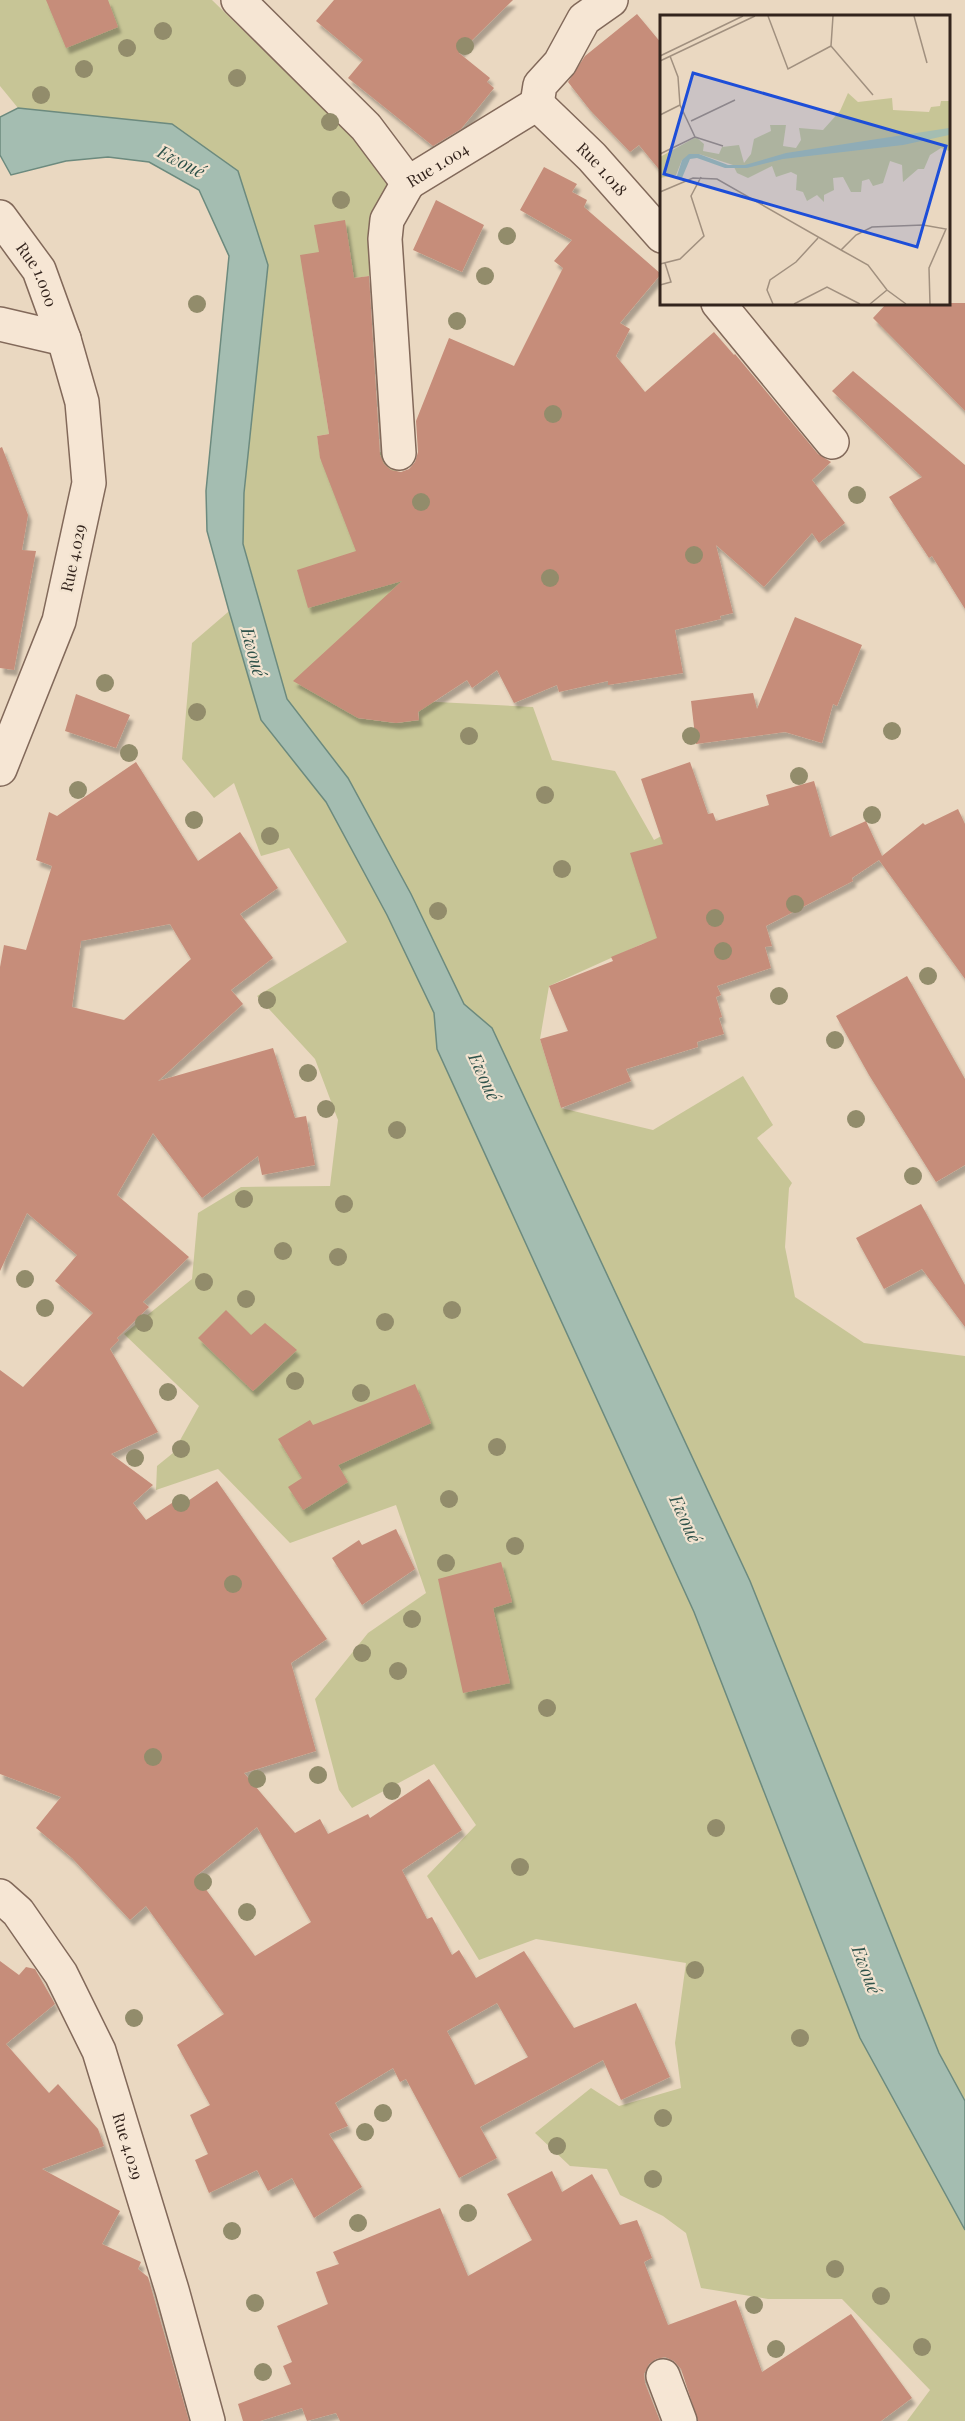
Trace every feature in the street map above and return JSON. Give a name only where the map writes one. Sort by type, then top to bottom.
[{"type":"street","name":"Rue 1.004","points":[[238,0],[366,127],[408,183],[537,104]]},
{"type":"street","points":[[537,104],[540,85],[560,63],[584,20],[611,0]]},
{"type":"street","name":"Rue 1.018","points":[[537,104],[592,157],[660,234]]},
{"type":"street","points":[[399,453],[385,239],[387,220],[408,183]]},
{"type":"street","name":"Rue 1.000","points":[[0,217],[39,270],[63,339]]},
{"type":"street","points":[[719,304],[832,442]]},
{"type":"street","points":[[0,324],[63,339]]},
{"type":"street","name":"Rue 4.029","points":[[0,769],[59,621],[89,483],[82,402],[63,339]]},
{"type":"street","name":"Rue 4.029","points":[[0,1896],[18,1912],[61,1974],[99,2051],[172,2290],[208,2421]]},
{"type":"street","points":[[663,2376],[680,2421]]},
{"type":"shaded area","points":[[0,0],[212,0],[412,195],[369,276],[305,285],[329,434],[317,436],[321,461],[388,451],[424,529],[358,718],[396,723],[419,720],[418,701],[533,707],[552,760],[615,771],[654,840],[698,816],[729,925],[642,944],[549,986],[540,1039],[561,1108],[653,1130],[743,1076],[773,1125],[757,1138],[792,1183],[789,1188],[785,1247],[795,1297],[864,1343],[965,1356],[965,2421],[907,2421],[930,2390],[842,2299],[768,2299],[701,2288],[686,2233],[663,2216],[620,2195],[607,2169],[570,2166],[535,2133],[591,2088],[619,2106],[681,2088],[675,2043],[686,1963],[536,1939],[479,1960],[427,1876],[476,1825],[434,1764],[352,1808],[339,1790],[315,1699],[368,1633],[426,1593],[396,1505],[290,1543],[218,1469],[156,1490],[157,1466],[173,1453],[199,1406],[124,1334],[192,1279],[198,1213],[241,1187],[330,1186],[338,1120],[315,1059],[257,996],[347,942],[289,848],[261,856],[234,783],[214,798],[182,759],[192,643],[256,588],[243,544],[244,493],[268,265],[172,124],[18,108],[0,86]]},
{"type":"water","name":"Ewoué","points":[[18,108],[172,124],[238,171],[268,265],[244,493],[243,544],[287,699],[348,778],[411,894],[464,1004],[492,1028],[750,1581],[939,2053],[965,2101],[965,2230],[860,2038],[694,1612],[437,1049],[434,1013],[387,915],[326,802],[261,720],[207,531],[206,491],[229,256],[199,190],[149,162],[108,157],[66,161],[11,175],[0,155],[0,117]]},
{"type":"building","points":[[46,0],[108,0],[118,27],[66,48]]},
{"type":"building","points":[[334,0],[513,0],[459,53],[490,78],[487,82],[494,88],[461,129],[433,146],[348,78],[363,60],[316,21]]},
{"type":"building","points":[[637,14],[660,42],[660,171],[639,145],[630,152],[590,110],[568,82],[585,56]]},
{"type":"building","points":[[544,167],[577,184],[572,192],[587,200],[584,207],[660,273],[620,323],[630,329],[616,356],[645,392],[714,332],[818,454],[831,462],[812,480],[845,523],[819,543],[812,533],[764,587],[716,545],[733,613],[720,616],[721,619],[675,630],[683,673],[608,685],[608,681],[559,692],[557,685],[514,703],[497,670],[472,688],[467,680],[418,712],[419,720],[396,723],[358,718],[293,681],[402,581],[308,608],[297,570],[356,551],[320,458],[317,436],[329,434],[300,255],[319,252],[314,225],[345,220],[354,278],[369,276],[380,455],[384,464],[391,470],[401,472],[409,469],[415,462],[418,452],[416,421],[449,338],[514,366],[563,268],[554,261],[572,240],[520,210]]},
{"type":"building","points":[[436,200],[484,225],[462,272],[413,250]]},
{"type":"building","points":[[965,303],[965,411],[873,318],[886,304]]},
{"type":"building","points":[[853,371],[965,465],[965,609],[932,556],[929,558],[889,497],[922,477],[832,391]]},
{"type":"building","points":[[2,447],[28,515],[22,550],[36,551],[14,670],[0,668],[0,448]]},
{"type":"building","points":[[795,617],[862,645],[837,706],[833,704],[822,743],[785,732],[696,744],[691,701],[753,693],[757,709]]},
{"type":"building","points":[[76,694],[130,715],[116,748],[65,731]]},
{"type":"building","points":[[136,762],[198,861],[240,832],[278,888],[240,914],[273,958],[231,990],[243,1004],[158,1081],[273,1048],[295,1118],[306,1116],[315,1165],[262,1175],[258,1156],[202,1198],[153,1133],[117,1195],[189,1257],[143,1302],[149,1307],[117,1338],[119,1340],[110,1349],[158,1432],[111,1454],[153,1485],[133,1503],[146,1520],[175,1501],[182,1505],[217,1481],[327,1639],[291,1663],[316,1751],[244,1773],[295,1833],[320,1819],[328,1834],[368,1814],[370,1818],[429,1779],[462,1830],[402,1870],[427,1919],[432,1917],[452,1955],[459,1950],[476,1978],[524,1951],[574,2028],[636,2003],[670,2077],[621,2100],[603,2060],[480,2127],[497,2158],[459,2178],[406,2079],[400,2082],[393,2068],[335,2103],[348,2126],[329,2134],[362,2187],[314,2218],[292,2178],[268,2191],[257,2170],[209,2193],[195,2160],[208,2154],[190,2115],[210,2105],[177,2045],[224,2014],[146,1906],[130,1920],[72,1858],[36,1828],[61,1797],[0,1774],[0,1370],[23,1387],[93,1313],[55,1281],[77,1255],[27,1213],[0,1271],[0,967],[4,945],[26,950],[52,866],[36,860],[49,812],[57,816]],"holes":[[[170,924],[191,959],[124,1020],[72,1007],[81,941]],[[257,1827],[311,1922],[255,1956],[196,1876]],[[497,2003],[528,2057],[475,2085],[447,2031]]]},
{"type":"building","points":[[690,762],[708,814],[713,813],[716,821],[769,805],[766,795],[814,781],[830,837],[866,821],[882,856],[923,823],[925,825],[958,809],[965,824],[965,979],[879,860],[852,878],[853,881],[766,926],[772,946],[765,947],[771,968],[717,986],[721,995],[716,997],[724,1034],[697,1042],[698,1047],[626,1069],[631,1081],[561,1108],[540,1039],[568,1031],[549,986],[613,961],[611,957],[657,938],[630,853],[663,844],[641,779]]},
{"type":"building","points":[[907,976],[965,1079],[965,1165],[936,1182],[869,1075],[836,1016]]},
{"type":"building","points":[[921,1204],[965,1285],[965,1327],[922,1269],[884,1289],[856,1238]]},
{"type":"building","points":[[226,1310],[251,1335],[265,1323],[297,1350],[253,1391],[198,1338]]},
{"type":"building","points":[[415,1384],[431,1423],[338,1465],[348,1482],[303,1510],[288,1487],[302,1478],[278,1439],[310,1420],[313,1425]]},
{"type":"building","points":[[396,1529],[415,1569],[362,1605],[332,1558],[359,1540],[362,1545]]},
{"type":"building","points":[[501,1562],[512,1602],[493,1608],[510,1683],[463,1693],[438,1579]]},
{"type":"building","points":[[0,1961],[19,1975],[26,1967],[35,1969],[55,2004],[6,2044],[49,2093],[58,2084],[98,2129],[104,2146],[42,2169],[120,2211],[102,2244],[141,2262],[138,2269],[148,2277],[189,2421],[0,2421]]},
{"type":"building","points":[[552,2171],[562,2192],[592,2174],[620,2225],[637,2220],[652,2258],[644,2262],[668,2325],[736,2300],[762,2372],[851,2314],[912,2398],[881,2421],[698,2421],[681,2369],[674,2361],[665,2357],[649,2364],[644,2374],[645,2383],[660,2421],[340,2421],[336,2413],[307,2421],[302,2408],[260,2421],[243,2421],[238,2404],[291,2384],[283,2366],[292,2362],[277,2326],[328,2304],[316,2272],[339,2264],[333,2252],[440,2208],[468,2276],[532,2240],[507,2194]]}]
